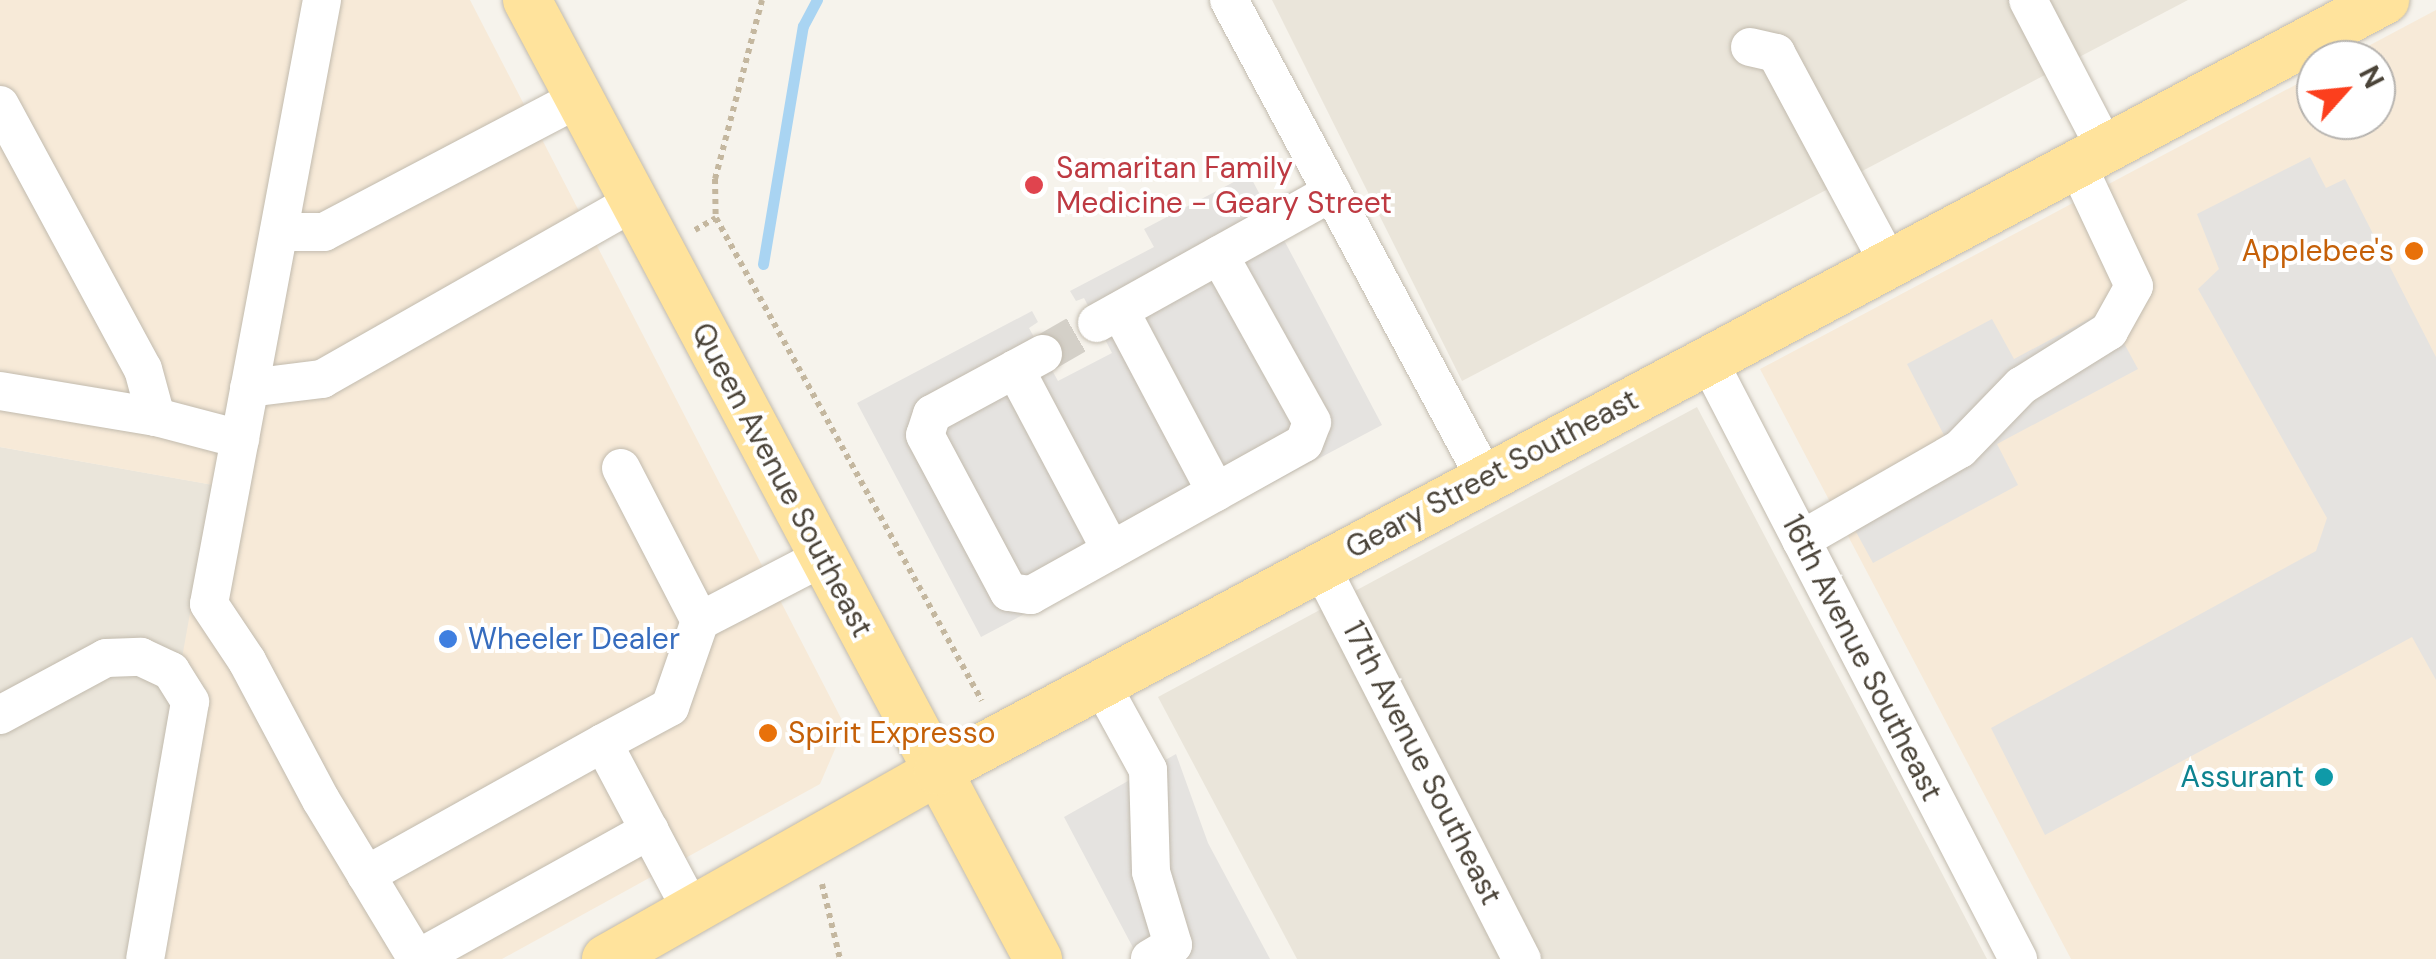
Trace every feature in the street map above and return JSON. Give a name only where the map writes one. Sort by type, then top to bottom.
[{"type":"main road","name":"Queen Avenue Southeast","points":[[527,0],[1038,959]]},
{"type":"main road","name":"Geary Street Southeast","points":[[606,959],[938,771],[2385,0]]},
{"type":"street","points":[[322,0],[209,604],[247,661],[417,959],[650,830]]},
{"type":"street","points":[[1229,0],[1485,478]]},
{"type":"street","points":[[1801,540],[1960,449],[2021,386],[2109,331],[2134,286],[2091,156],[2028,0]]},
{"type":"street","points":[[1750,46],[1776,53],[1888,262]]},
{"type":"street","points":[[279,232],[324,232],[579,98]]},
{"type":"street","points":[[0,105],[143,369],[156,417]]},
{"type":"street","points":[[1216,492],[1108,317],[1332,192]]},
{"type":"street","points":[[249,388],[322,380],[634,202]]},
{"type":"street","points":[[1111,550],[1029,362],[932,414],[925,435],[1009,592],[1031,595],[1304,443],[1312,422],[1220,255]]},
{"type":"street","name":"16th Avenue Southeast","points":[[1707,358],[2018,959]]},
{"type":"street","points":[[0,390],[156,417],[240,440]]},
{"type":"street","points":[[621,468],[700,621]]},
{"type":"street","points":[[366,875],[670,707],[700,621],[823,557]]},
{"type":"street","name":"17th Avenue Southeast","points":[[1321,567],[1522,959]]},
{"type":"street","points":[[0,715],[106,658],[140,657],[171,671],[190,702],[145,959]]},
{"type":"street","points":[[1101,684],[1148,770],[1151,872],[1173,945],[1150,959]]},
{"type":"street","points":[[603,743],[692,911]]},
{"type":"path","points":[[762,0],[715,179],[716,218],[1002,737]]},
{"type":"path","points":[[813,844],[840,959]]},
{"type":"shaded area","points":[[0,0],[470,0],[845,726],[820,784],[502,959],[128,959],[213,485],[0,447]]},
{"type":"shaded area","points":[[1272,0],[2188,0],[1462,381]]},
{"type":"shaded area","points":[[2436,10],[2436,959],[2071,959],[1760,369],[2296,85],[2296,140],[2396,140],[2396,40],[2380,40]]},
{"type":"shaded area","points":[[2310,157],[2326,188],[2345,179],[2436,357],[2436,680],[2412,637],[2045,835],[1991,728],[2316,551],[2327,518],[2198,289],[2219,269],[2197,214]]},
{"type":"shaded area","points":[[1249,174],[1382,425],[981,637],[857,403],[1032,311],[1038,322],[1029,328],[1058,381],[1112,353],[1084,298],[1076,301],[1070,291],[1154,247],[1144,229]]},
{"type":"shaded area","points":[[2106,310],[2138,369],[1997,444],[2018,485],[1873,563],[1837,497],[1946,439],[1907,364],[1992,319],[2014,359]]},
{"type":"shaded area","points":[[1697,407],[1987,959],[1297,959],[1158,697]]},
{"type":"shaded area","points":[[0,447],[214,485],[128,959],[0,959]]},
{"type":"shaded area","points":[[1176,754],[1208,843],[1270,959],[1139,959],[1064,817]]},
{"type":"waterway","points":[[763,264],[803,26],[817,0]]},
{"type":"tunnel","points":[[1043,354],[1097,323]]},
{"type":"place","name":"Samaritan Family Medicine - Geary Street","points":[[1034,185]]},
{"type":"place","name":"Applebee's","points":[[2414,251]]},
{"type":"place","name":"Wheeler Dealer","points":[[448,639]]},
{"type":"place","name":"Spirit Expresso","points":[[768,733]]},
{"type":"place","name":"Assurant","points":[[2324,777]]}]
